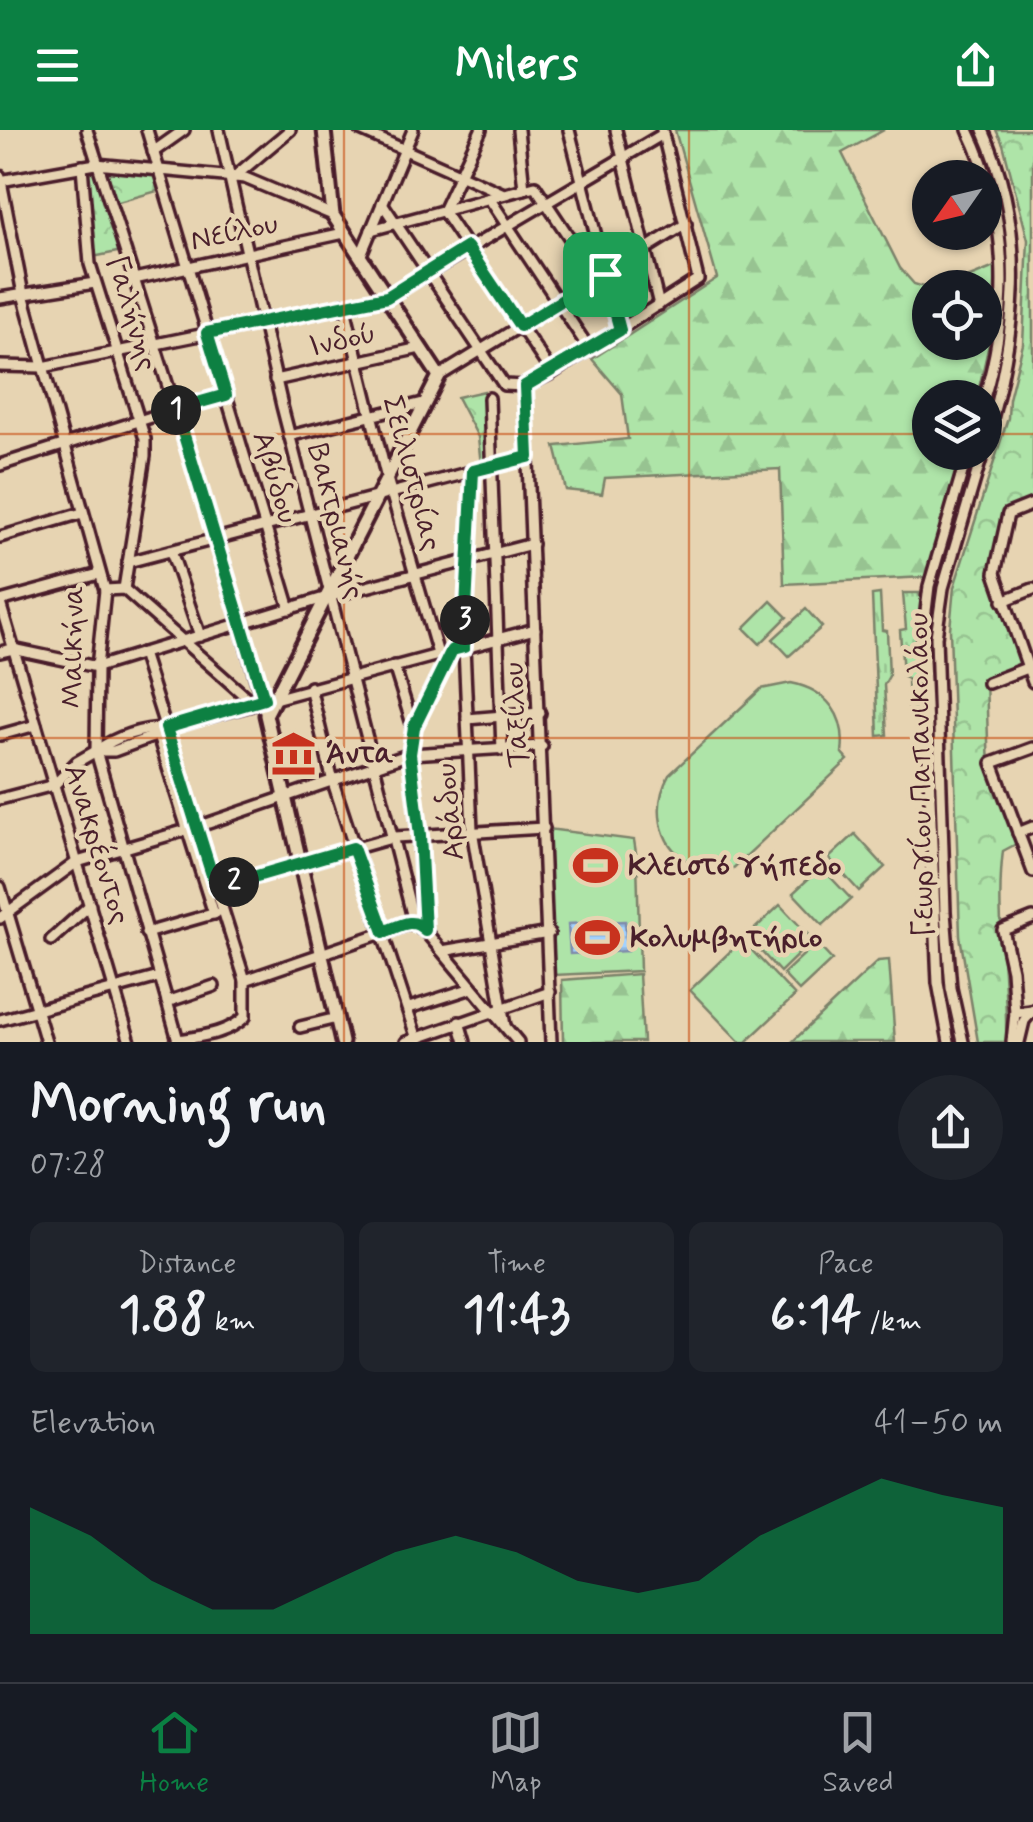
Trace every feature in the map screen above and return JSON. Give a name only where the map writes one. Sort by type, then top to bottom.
[{"type":"street","points":[[87,130],[155,344],[171,411],[268,698]]},
{"type":"street","name":"Αβύδου","points":[[147,130],[290,609]]},
{"type":"street","points":[[153,152],[184,130]]},
{"type":"street","name":"Βακτριανής","points":[[219,130],[327,595],[395,837],[412,922]]},
{"type":"street","points":[[232,178],[290,130]]},
{"type":"street","points":[[324,130],[333,215],[438,376]]},
{"type":"street","points":[[360,130],[504,194]]},
{"type":"street","points":[[360,257],[413,130]]},
{"type":"street","points":[[442,211],[480,130]]},
{"type":"street","points":[[518,130],[530,187],[546,202],[601,276]]},
{"type":"street","points":[[569,130],[601,276],[620,330]]},
{"type":"street","points":[[616,130],[659,306]]},
{"type":"street","points":[[968,130],[986,176],[1002,248],[1001,322],[990,380]]},
{"type":"street","points":[[982,130],[1000,173],[1016,266],[1008,351],[1001,380]]},
{"type":"street","points":[[0,366],[44,367],[387,297],[428,271],[467,247],[506,224],[583,182],[663,132],[698,280],[552,373],[525,386],[504,385],[480,350],[428,271],[396,223],[382,204]]},
{"type":"street","points":[[0,179],[96,164],[245,178],[333,215]]},
{"type":"street","name":"Γαλήνης","points":[[82,166],[95,284],[146,456],[124,589]]},
{"type":"street","name":"Μαικήνα","points":[[0,179],[23,294],[105,590],[97,666],[96,751],[177,1041]]},
{"type":"street","points":[[372,230],[530,187]]},
{"type":"street","points":[[489,198],[590,350]]},
{"type":"street","points":[[442,211],[552,373]]},
{"type":"street","points":[[342,1042],[266,715],[268,698],[327,595],[438,376],[686,224]]},
{"type":"street","name":"Νείλου","points":[[134,279],[344,232]]},
{"type":"street","points":[[0,298],[95,284]]},
{"type":"street","name":"Σειλιστρίας","points":[[344,304],[386,476],[438,654]]},
{"type":"street","name":"Ινδού","points":[[276,380],[420,348]]},
{"type":"street","name":"Ταξίλου","points":[[525,386],[552,1042]]},
{"type":"street","points":[[0,465],[226,395]]},
{"type":"street","points":[[489,398],[502,750]]},
{"type":"street","points":[[289,436],[423,404]]},
{"type":"street","points":[[128,562],[528,457]]},
{"type":"street","name":"Γεωργίου Παπανικολάου","points":[[949,1042],[938,983],[923,636],[928,586],[963,470]]},
{"type":"street","name":"Γεωργίου Παπανικολάου","points":[[963,1042],[951,988],[936,636],[943,588],[978,470]]},
{"type":"street","name":"Αράδου","points":[[473,471],[464,647],[468,752],[472,832],[492,943],[497,1010]]},
{"type":"street","points":[[1033,504],[1008,514],[995,574],[1033,682]]},
{"type":"street","points":[[0,537],[82,513]]},
{"type":"street","points":[[0,652],[13,649],[97,666],[327,595],[532,544]]},
{"type":"street","points":[[171,551],[200,636]]},
{"type":"street","points":[[0,602],[100,574]]},
{"type":"street","points":[[105,590],[124,589],[266,715]]},
{"type":"street","points":[[1003,600],[1033,589]]},
{"type":"street","name":"Ανακρέοντος","points":[[0,602],[130,1042]]},
{"type":"street","points":[[0,800],[54,785],[77,762],[96,751],[114,751],[268,698],[536,628]]},
{"type":"street","points":[[425,930],[420,835],[410,754],[414,727],[452,650]]},
{"type":"street","points":[[142,653],[211,889],[245,980],[245,1017],[221,1032],[177,1041]]},
{"type":"street","points":[[394,666],[414,727]]},
{"type":"street","points":[[988,683],[1030,666]]},
{"type":"street","points":[[310,687],[332,782],[418,1040]]},
{"type":"street","points":[[467,719],[540,714]]},
{"type":"street","points":[[0,735],[36,725]]},
{"type":"street","points":[[4,915],[77,862],[192,828],[410,754],[542,746]]},
{"type":"street","points":[[1033,748],[992,763],[1033,872]]},
{"type":"street","points":[[211,889],[395,837],[544,828]]},
{"type":"street","points":[[1018,833],[1033,828]]},
{"type":"street","points":[[0,887],[4,915],[46,1042]]},
{"type":"street","points":[[52,940],[90,905]]},
{"type":"street","points":[[146,932],[219,912]]},
{"type":"street","points":[[1016,1042],[1012,970],[1003,930],[1033,918]]},
{"type":"street","points":[[245,980],[412,922],[425,930],[472,988],[497,1010],[518,1042]]},
{"type":"street","points":[[442,951],[549,934]]},
{"type":"street","points":[[0,1020],[159,976]]},
{"type":"street","points":[[166,1002],[214,986]]},
{"type":"street","points":[[409,1008],[472,988]]},
{"type":"street","points":[[406,1042],[550,992]]},
{"type":"street","points":[[1015,1013],[1032,1011]]},
{"type":"street","points":[[1016,1042],[1032,1011]]},
{"type":"street","points":[[300,1027],[337,1018]]},
{"type":"street","points":[[459,1022],[465,1042]]},
{"type":"green space","points":[[675,130],[884,130],[842,153],[900,268],[912,282],[912,360],[985,360],[981,380],[912,380],[912,470],[956,470],[926,577],[784,584],[780,469],[605,478],[602,494],[566,490],[555,446],[628,439],[622,394],[592,359],[717,278]]},
{"type":"green space","points":[[996,130],[1033,130],[1033,501],[1005,510],[992,573],[1023,665],[986,679],[989,772],[1018,843],[1003,851],[1001,875],[1006,1042],[978,1042],[960,936],[950,629],[954,587],[991,470],[1002,470],[1002,437],[1023,344],[1028,240]]},
{"type":"green space","points":[[95,170],[122,251],[93,257],[87,171]]},
{"type":"green space","points":[[104,171],[156,175],[161,190],[115,203]]},
{"type":"green space","points":[[484,391],[488,464],[481,465],[478,437],[457,397]]},
{"type":"green space","points":[[903,593],[919,593],[922,601],[918,647],[921,709],[909,710],[908,680],[903,675]]},
{"type":"green space","points":[[880,594],[889,676],[884,685],[887,735],[878,736],[872,595]]},
{"type":"green space","points":[[771,601],[787,617],[760,644],[744,628]]},
{"type":"green space","points":[[806,609],[822,627],[789,656],[773,639]]},
{"type":"green space","points":[[791,683],[815,692],[832,707],[841,727],[842,753],[848,760],[725,876],[688,861],[670,844],[661,822],[661,798],[669,775],[761,689]]},
{"type":"green space","points":[[548,829],[634,840],[640,971],[554,975]]},
{"type":"green space","points":[[855,834],[885,867],[859,891],[829,858]]},
{"type":"green space","points":[[821,867],[851,899],[823,925],[793,893]]},
{"type":"green space","points":[[780,905],[813,940],[780,972],[747,936]]},
{"type":"green space","points":[[742,940],[795,996],[746,1042],[740,1042],[690,990]]},
{"type":"green space","points":[[816,943],[832,960],[799,991],[783,974]]},
{"type":"green space","points":[[889,960],[895,1042],[792,1042],[878,961]]},
{"type":"green space","points":[[639,974],[643,1042],[563,1042],[562,980]]},
{"type":"water","name":"Κολυμβητήριο","points":[[625,921],[627,951],[570,954],[568,924]]},
{"type":"place","name":"Άντα","points":[[293,753]]},
{"type":"place","name":"Κλειστό γήπεδο","points":[[595,865]]},
{"type":"place","name":"Κολυμβητήριο","points":[[597,937]]},
{"type":"route","points":[[467,247],[520,326],[605,274],[620,330],[525,386],[528,457],[473,471],[464,647],[452,650],[414,727],[410,754],[420,835],[425,930],[410,922],[384,932],[353,848],[216,888],[166,728],[264,699],[176,409],[226,395],[207,333],[387,297],[467,247]]}]
